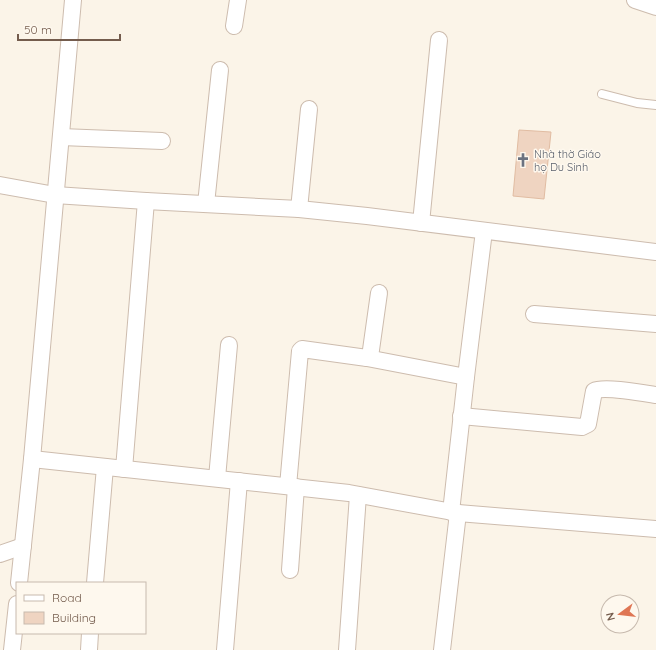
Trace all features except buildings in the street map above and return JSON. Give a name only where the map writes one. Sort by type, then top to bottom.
[{"type":"street","points":[[19,582],[32,460],[73,0]]},
{"type":"street","points":[[234,26],[238,0]]},
{"type":"street","points":[[635,0],[656,7]]},
{"type":"street","points":[[421,223],[439,40]]},
{"type":"street","points":[[206,204],[220,70]]},
{"type":"street","points":[[299,209],[309,109]]},
{"type":"street","points":[[60,137],[162,141]]},
{"type":"street","points":[[0,185],[55,195],[146,202],[299,209],[368,216],[656,252]]},
{"type":"street","points":[[124,469],[146,202]]},
{"type":"street","points":[[442,650],[462,416],[484,231]]},
{"type":"street","points":[[367,358],[371,354],[379,293]]},
{"type":"street","points":[[534,314],[656,324]]},
{"type":"street","points":[[217,478],[229,345]]},
{"type":"street","points":[[290,570],[292,486],[300,350],[367,358],[466,377]]},
{"type":"street","points":[[462,416],[582,427],[588,424],[595,390],[606,389],[656,395]]},
{"type":"street","points":[[32,460],[292,486],[358,495],[454,513],[656,529]]},
{"type":"street","points":[[95,582],[105,467]]},
{"type":"street","points":[[225,650],[239,481]]},
{"type":"street","points":[[347,650],[358,495]]},
{"type":"street","points":[[0,554],[23,546]]},
{"type":"street","points":[[12,650],[16,613]]},
{"type":"street","points":[[89,650],[90,634]]},
{"type":"lane","points":[[602,94],[637,103],[656,105]]},
{"type":"place","name":"Nhà thờ Giáo họ Du Sinh","points":[[523,160]]}]
